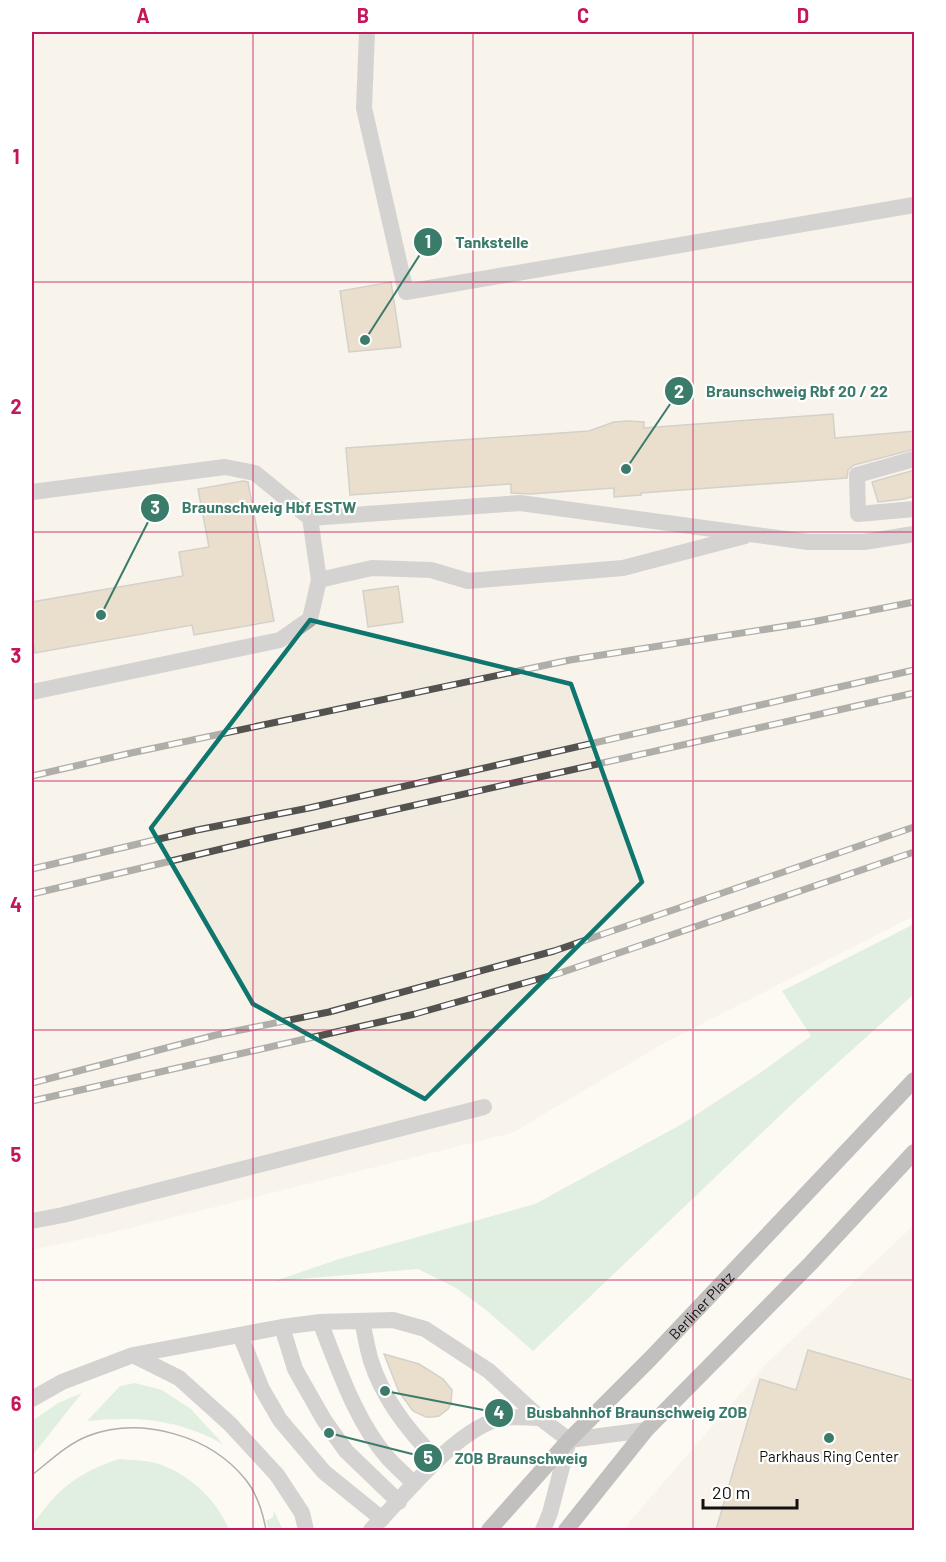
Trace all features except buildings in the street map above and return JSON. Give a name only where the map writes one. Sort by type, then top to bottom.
[{"type":"main road","name":"Berliner Platz","points":[[489,1530],[569,1440],[651,1358],[915,1080]]},
{"type":"main road","points":[[566,1530],[646,1430],[811,1263],[915,1152]]},
{"type":"lane","points":[[367,32],[364,108],[406,292],[915,205]]},
{"type":"lane","points":[[915,459],[856,475],[858,514],[915,508]]},
{"type":"lane","points":[[32,492],[225,467],[255,473],[310,518],[319,580],[310,619],[280,640],[32,692]]},
{"type":"lane","points":[[310,518],[520,503],[808,542],[864,542],[915,534]]},
{"type":"lane","points":[[319,580],[372,568],[431,570],[468,581],[623,568],[754,533]]},
{"type":"lane","points":[[32,1221],[484,1107]]},
{"type":"lane","points":[[32,1400],[62,1382],[133,1355],[282,1327],[320,1322],[393,1320],[425,1329],[489,1371],[540,1418],[569,1440],[646,1430]]},
{"type":"lane","points":[[362,1321],[372,1363],[385,1391],[410,1432],[437,1460]]},
{"type":"lane","points":[[320,1322],[343,1380],[372,1436],[388,1458],[414,1484]]},
{"type":"lane","points":[[282,1327],[295,1369],[324,1420],[346,1451],[399,1502]]},
{"type":"lane","points":[[240,1335],[262,1389],[280,1420],[324,1472],[376,1525],[437,1460],[467,1434],[502,1418],[540,1418]]},
{"type":"lane","points":[[133,1355],[179,1378],[230,1424],[277,1475],[302,1513],[306,1530]]},
{"type":"lane","points":[[543,1530],[550,1513],[569,1440]]},
{"type":"highlighted area","points":[[310,620],[571,684],[642,882],[425,1099],[253,1004],[151,828]]},
{"type":"shaded area","points":[[32,32],[914,32],[914,916],[666,1042],[512,1133],[110,1233],[32,1250]]},
{"type":"shaded area","points":[[914,1225],[914,1530],[625,1530],[631,1520],[766,1364]]},
{"type":"green space","points":[[914,924],[914,994],[791,1105],[533,1351],[486,1310],[456,1288],[418,1269],[275,1281],[339,1259],[535,1204],[682,1124],[760,1073],[811,1036],[782,991]]},
{"type":"green space","points":[[135,1383],[162,1390],[191,1409],[223,1444],[190,1429],[157,1421],[124,1419],[87,1421],[120,1386]]},
{"type":"green space","points":[[82,1393],[32,1456],[32,1421],[58,1403]]},
{"type":"green space","points":[[119,1459],[156,1463],[190,1480],[217,1508],[229,1530],[32,1530],[37,1518],[68,1485],[86,1473]]},
{"type":"green space","points":[[274,1511],[283,1530],[269,1530],[266,1521],[273,1517]]},
{"type":"tram line","points":[[32,1475],[80,1439],[109,1430],[152,1429],[194,1441],[214,1451],[231,1464],[253,1491],[266,1530]]},
{"type":"railway","points":[[32,776],[570,660],[812,622],[914,602]]},
{"type":"railway","points":[[32,869],[914,670]]},
{"type":"railway","points":[[32,894],[255,841],[914,693]]},
{"type":"railway","points":[[32,1083],[216,1035],[329,1012],[554,951],[914,827]]},
{"type":"railway","points":[[32,1101],[415,1014],[560,973],[914,852]]},
{"type":"place","name":"Tankstelle","points":[[365,340]]},
{"type":"place","name":"Braunschweig Rbf 20 / 22","points":[[626,469]]},
{"type":"place","name":"Braunschweig Hbf ESTW","points":[[101,615]]},
{"type":"place","name":"Busbahnhof Braunschweig ZOB","points":[[385,1391]]},
{"type":"place","name":"ZOB Braunschweig","points":[[329,1433]]},
{"type":"place","name":"Parkhaus Ring Center","points":[[829,1438]]}]
